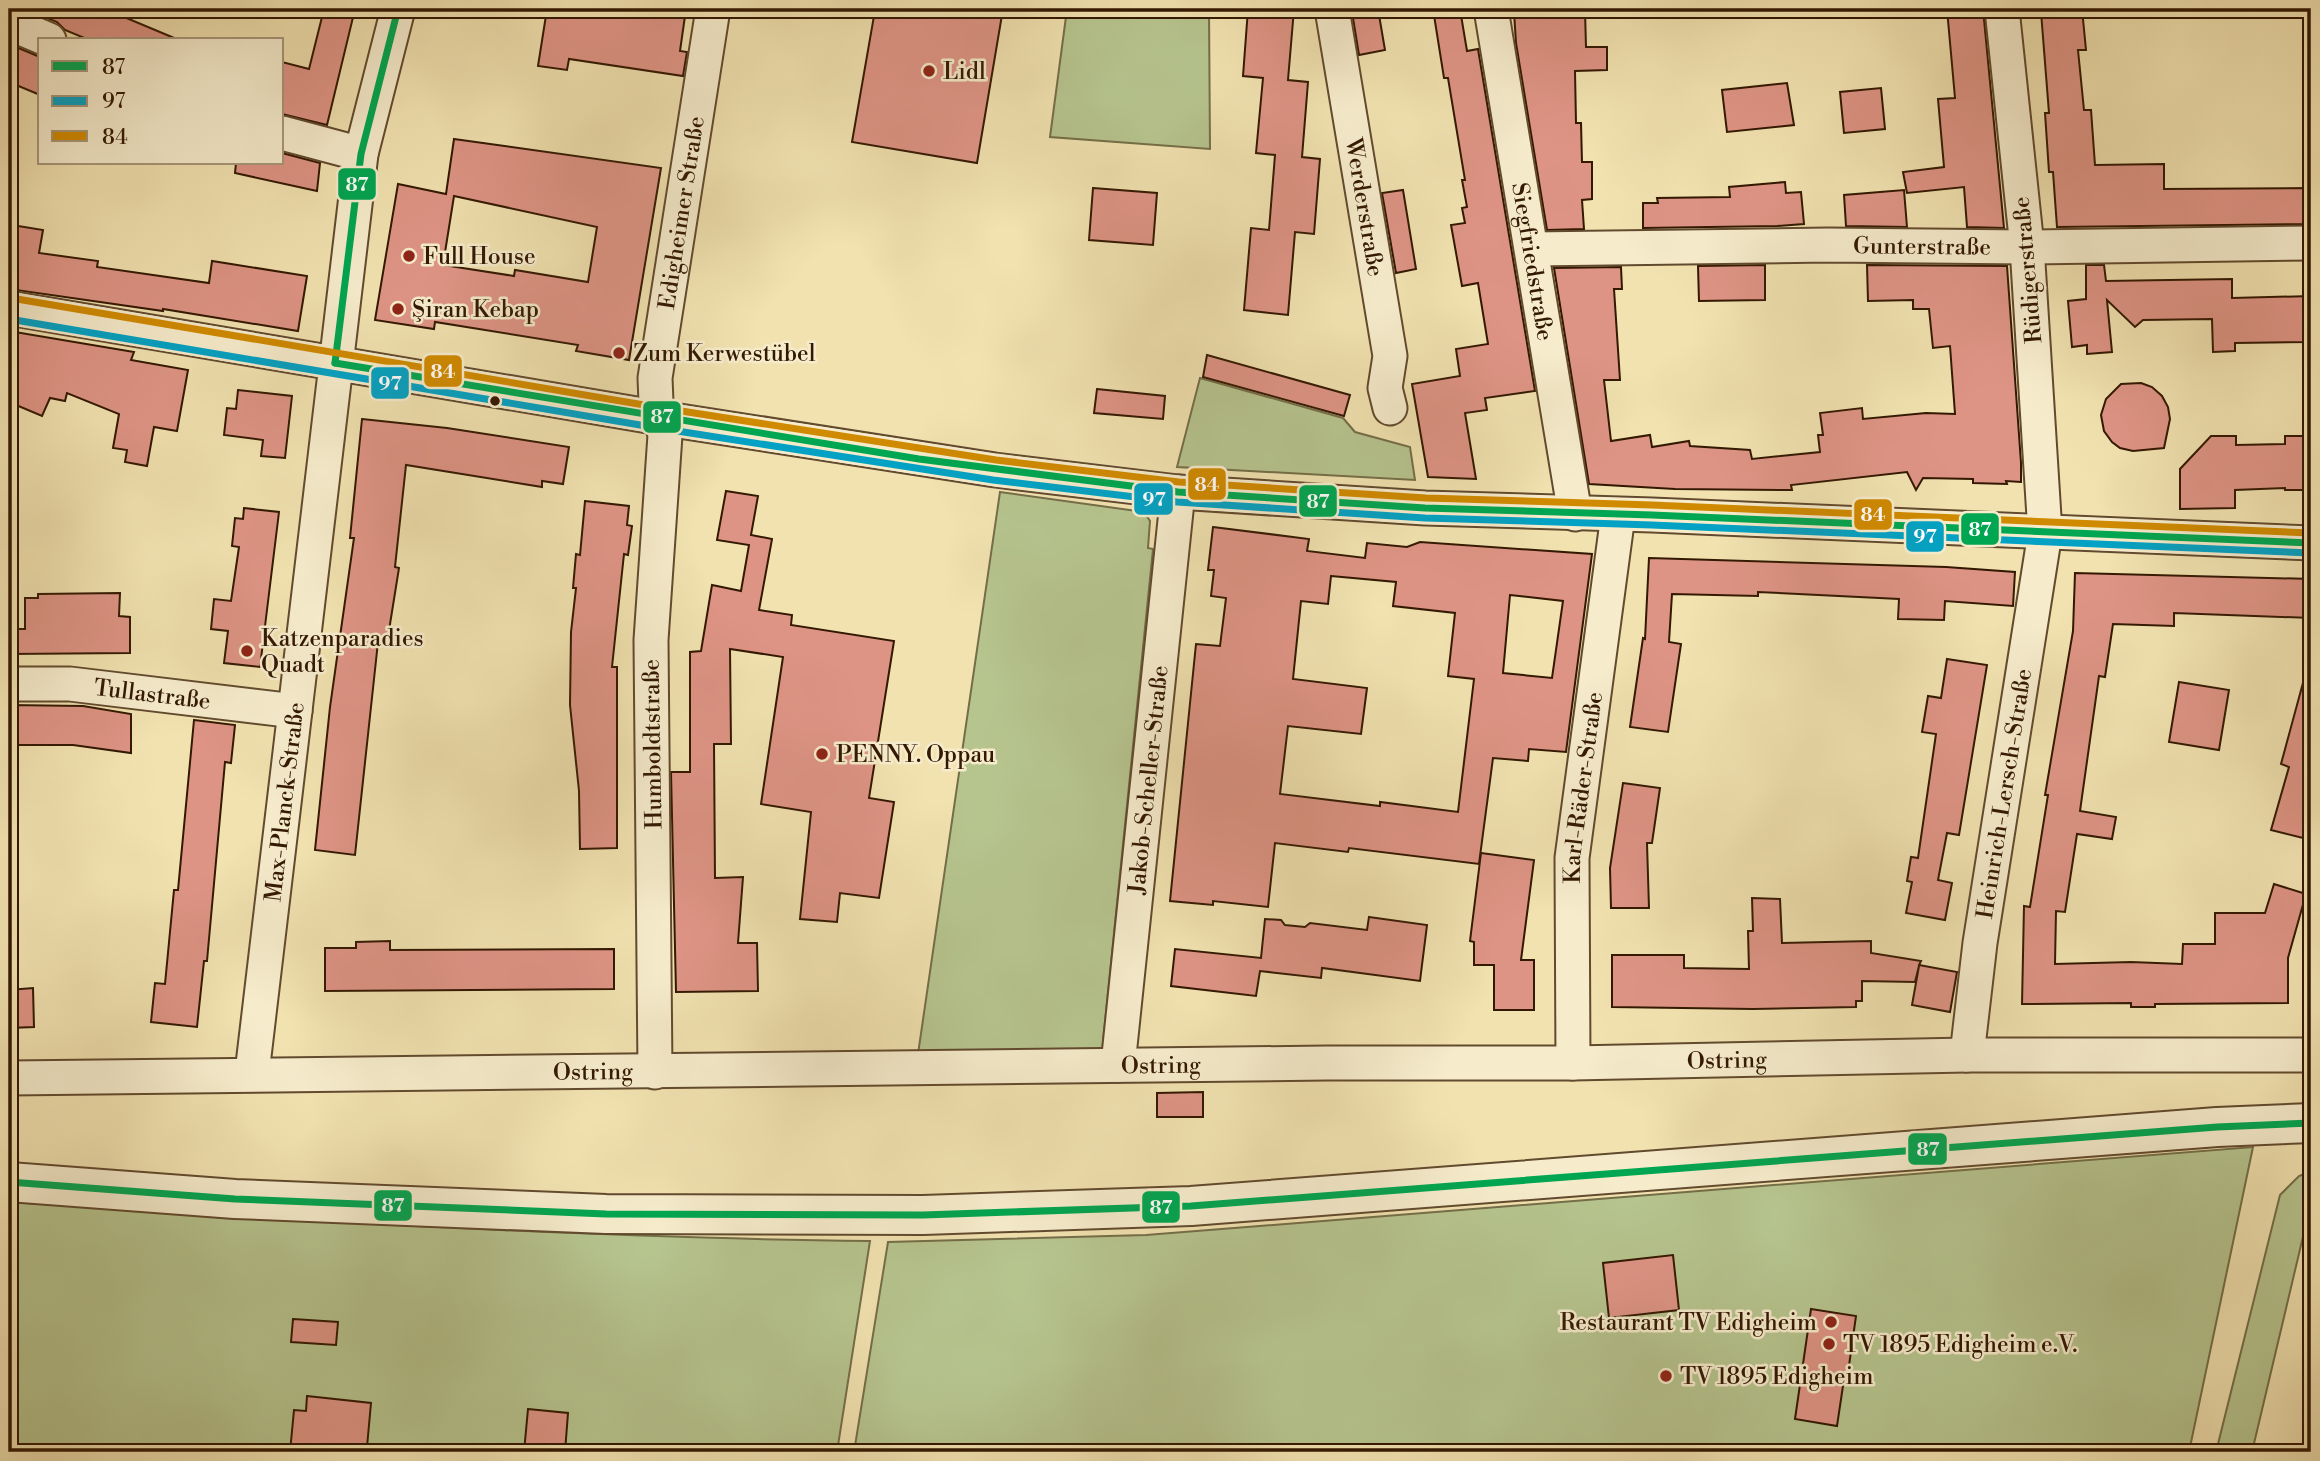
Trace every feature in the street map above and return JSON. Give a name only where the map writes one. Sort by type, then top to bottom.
[{"type":"street","name":"Max-Planck-Straße","points":[[252,1073],[361,153],[398,9]]},
{"type":"street","name":"Edigheimer Straße","points":[[660,418],[655,378],[713,9]]},
{"type":"street","name":"Werderstraße","points":[[1332,9],[1390,356],[1385,388],[1390,408]]},
{"type":"street","name":"Siegfriedstraße","points":[[1491,9],[1575,514]]},
{"type":"street","name":"Rüdigerstraße","points":[[2002,9],[2027,247],[2045,533]]},
{"type":"street","points":[[9,23],[44,38]]},
{"type":"street","points":[[284,134],[361,153]]},
{"type":"street","name":"Gunterstraße","points":[[1532,249],[2311,243]]},
{"type":"street","points":[[9,308],[660,418],[995,470],[1178,492],[1385,506],[2311,543]]},
{"type":"street","name":"Humboldtstraße","points":[[655,1072],[651,640],[665,435],[660,418]]},
{"type":"street","name":"Jakob-Scheller-Straße","points":[[1118,1065],[1178,492]]},
{"type":"street","name":"Karl-Räder-Straße","points":[[1573,1063],[1572,858],[1618,515]]},
{"type":"street","name":"Heinrich-Lersch-Straße","points":[[1967,1055],[1980,943],[2045,533]]},
{"type":"street","name":"Tullastraße","points":[[9,684],[70,684],[295,711]]},
{"type":"street","name":"Ostring","points":[[9,1078],[252,1073],[1573,1063],[1967,1055],[2311,1055]]},
{"type":"street","points":[[9,1182],[235,1199],[579,1213],[923,1215],[1191,1206],[2217,1127],[2311,1123]]},
{"type":"green space","points":[[1067,9],[1209,9],[1210,149],[1050,137]]},
{"type":"green space","points":[[1200,378],[1343,418],[1355,432],[1410,447],[1415,480],[1177,467]]},
{"type":"green space","points":[[1000,492],[1144,512],[1150,521],[1148,548],[1153,549],[1102,1052],[918,1054]]},
{"type":"green space","name":"TV 1895 Edigheim","points":[[2253,1147],[2189,1452],[854,1452],[888,1242],[1146,1235]]},
{"type":"green space","points":[[2311,1171],[2311,1203],[2252,1452],[2216,1452],[2280,1195],[2299,1176]]},
{"type":"green space","points":[[9,1202],[547,1232],[870,1241],[837,1452],[9,1452]]},
{"type":"building","points":[[25,9],[105,9],[174,38],[84,38],[65,30],[57,22]]},
{"type":"building","points":[[324,9],[355,9],[327,125],[284,114],[284,63],[309,69]]},
{"type":"building","points":[[547,9],[686,9],[680,51],[687,52],[683,76],[569,59],[567,70],[538,66]]},
{"type":"building","name":"Lidl","points":[[891,9],[1003,9],[977,163],[852,142],[875,10],[890,12]]},
{"type":"building","points":[[1248,9],[1294,9],[1288,80],[1308,82],[1302,157],[1320,159],[1314,234],[1295,232],[1288,315],[1244,310],[1251,228],[1269,230],[1275,155],[1256,153],[1263,78],[1243,76]]},
{"type":"building","points":[[1378,9],[1385,50],[1359,55],[1352,12]]},
{"type":"building","points":[[1433,9],[1460,9],[1467,51],[1478,49],[1535,391],[1485,398],[1487,410],[1465,413],[1476,479],[1428,477],[1412,384],[1460,376],[1456,349],[1488,344],[1478,283],[1462,286],[1451,225],[1465,223],[1462,208],[1467,207],[1462,180],[1465,180]]},
{"type":"building","points":[[1947,9],[1983,9],[2004,228],[1967,227],[1964,187],[1907,193],[1903,172],[1944,167],[1938,99],[1955,98]]},
{"type":"building","points":[[2082,9],[2086,50],[2078,50],[2084,110],[2091,110],[2095,165],[2164,164],[2164,189],[2311,188],[2311,224],[2057,227],[2053,172],[2049,172],[2045,113],[2049,113],[2041,12]]},
{"type":"building","points":[[1585,10],[1586,47],[1607,47],[1607,70],[1575,71],[1576,123],[1581,123],[1582,162],[1592,162],[1592,199],[1582,200],[1584,229],[1547,230],[1516,43],[1514,12]]},
{"type":"building","points":[[9,44],[38,56],[38,94],[9,82]]},
{"type":"building","points":[[1787,83],[1794,125],[1727,132],[1722,90]]},
{"type":"building","points":[[1881,88],[1885,129],[1844,133],[1840,92]]},
{"type":"building","points":[[454,139],[661,168],[629,360],[576,351],[578,345],[435,322],[434,329],[375,320],[398,184],[446,194]],"holes":[[[454,196],[597,227],[588,282],[515,270],[514,276],[443,265]]]},
{"type":"building","points":[[284,154],[320,163],[317,191],[235,173],[236,164],[284,164]]},
{"type":"building","points":[[1785,182],[1786,193],[1801,192],[1804,224],[1643,228],[1643,203],[1658,203],[1657,198],[1730,197],[1729,187]]},
{"type":"building","points":[[1093,188],[1157,193],[1153,245],[1089,240]]},
{"type":"building","points":[[1403,190],[1416,269],[1396,273],[1382,193]]},
{"type":"building","points":[[1904,190],[1907,227],[1846,226],[1844,195]]},
{"type":"building","points":[[12,225],[43,230],[39,253],[98,261],[97,267],[209,283],[212,261],[307,276],[298,331],[163,309],[9,289],[9,244]]},
{"type":"building","points":[[1765,265],[1765,300],[1699,301],[1698,266]]},
{"type":"building","points":[[1867,265],[2007,266],[2021,482],[1973,483],[1973,479],[1923,478],[1916,490],[1907,472],[1791,485],[1792,490],[1675,489],[1589,484],[1554,268],[1621,267],[1622,289],[1614,289],[1620,380],[1604,380],[1611,441],[1650,435],[1652,447],[1689,441],[1690,446],[1750,450],[1752,459],[1820,452],[1818,435],[1823,435],[1820,413],[1862,408],[1863,419],[1926,413],[1955,414],[1950,346],[1933,348],[1929,309],[1913,309],[1913,300],[1868,301]]},
{"type":"building","points":[[2086,265],[2104,265],[2106,281],[2232,279],[2232,298],[2311,296],[2311,342],[2235,343],[2235,351],[2213,352],[2212,319],[2143,320],[2135,327],[2107,300],[2112,352],[2087,354],[2087,345],[2072,347],[2068,301],[2086,299]]},
{"type":"building","points":[[9,331],[134,352],[131,360],[188,370],[177,431],[154,427],[147,466],[125,462],[127,450],[113,448],[119,414],[67,393],[65,401],[50,398],[42,416],[9,402]]},
{"type":"building","points":[[1207,355],[1350,395],[1344,416],[1203,377]]},
{"type":"building","points":[[2141,383],[2152,387],[2162,396],[2168,407],[2170,419],[2164,448],[2133,451],[2120,448],[2104,431],[2101,415],[2106,399],[2121,384]]},
{"type":"building","points":[[1097,389],[1165,396],[1163,419],[1094,413]]},
{"type":"building","points":[[238,390],[292,396],[285,458],[261,456],[263,440],[224,435],[227,408],[236,409]]},
{"type":"building","points":[[362,419],[447,428],[569,447],[563,484],[542,481],[542,487],[406,465],[395,567],[399,568],[387,643],[378,642],[355,855],[315,850],[330,707],[354,538],[350,538]]},
{"type":"building","points":[[2211,436],[2236,436],[2236,445],[2285,444],[2285,436],[2311,436],[2311,490],[2235,490],[2235,508],[2180,509],[2180,469]]},
{"type":"building","points":[[726,491],[758,496],[751,535],[772,539],[759,610],[792,615],[791,625],[894,641],[869,798],[894,802],[879,898],[840,893],[837,922],[800,919],[811,812],[761,804],[783,657],[730,649],[731,744],[714,744],[715,878],[743,877],[738,943],[757,943],[758,991],[676,992],[671,772],[690,772],[690,652],[701,651],[712,585],[741,591],[749,545],[717,540]]},
{"type":"building","points":[[585,501],[629,506],[627,525],[632,526],[628,555],[624,554],[612,667],[617,667],[617,848],[580,849],[579,791],[570,705],[571,632],[576,588],[573,588],[576,554],[580,555]]},
{"type":"building","points":[[244,508],[279,512],[260,667],[224,663],[228,631],[211,629],[214,599],[231,601],[239,547],[232,546],[235,518],[243,519]]},
{"type":"building","points":[[1213,527],[1309,539],[1307,551],[1365,558],[1367,543],[1407,547],[1420,542],[1592,554],[1566,752],[1529,749],[1528,761],[1493,758],[1479,864],[1349,848],[1348,852],[1275,843],[1268,907],[1213,901],[1213,905],[1170,901],[1196,644],[1220,646],[1226,598],[1211,596],[1214,570],[1208,570]],"holes":[[[1331,576],[1396,582],[1393,606],[1455,613],[1448,676],[1474,679],[1458,812],[1380,802],[1380,806],[1280,794],[1288,726],[1361,734],[1367,688],[1293,679],[1301,601],[1328,604]],[[1510,595],[1563,601],[1552,678],[1503,673]]]},
{"type":"building","points":[[1649,558],[1946,567],[2015,572],[2013,606],[1945,601],[1944,620],[1898,619],[1899,599],[1758,592],[1758,596],[1672,594],[1669,642],[1681,644],[1668,732],[1630,727],[1643,638],[1645,639]]},
{"type":"building","points":[[2075,573],[2311,579],[2311,618],[2174,613],[2174,626],[2113,624],[2105,677],[2099,676],[2080,811],[2116,817],[2112,839],[2077,834],[2065,912],[2056,911],[2055,964],[2182,964],[2183,944],[2215,944],[2215,913],[2265,913],[2274,884],[2306,894],[2288,958],[2288,1003],[2155,1004],[2155,1007],[2131,1007],[2131,1003],[2022,1004],[2024,906],[2030,907],[2048,795],[2045,795],[2073,631]]},
{"type":"building","points":[[120,593],[119,616],[130,617],[130,653],[9,654],[9,629],[25,629],[25,598],[38,598],[38,594]]},
{"type":"building","points":[[1947,659],[1987,665],[1959,835],[1947,833],[1938,880],[1952,883],[1945,920],[1906,913],[1912,882],[1907,881],[1911,857],[1918,858],[1936,734],[1922,732],[1928,696],[1941,698]]},
{"type":"building","points":[[2304,679],[2311,680],[2311,840],[2271,830],[2289,767],[2281,764]]},
{"type":"building","points":[[2179,682],[2229,690],[2219,750],[2169,742]]},
{"type":"building","points":[[9,705],[83,706],[131,714],[131,753],[73,745],[9,745]]},
{"type":"building","points":[[194,720],[235,725],[231,763],[225,762],[207,961],[204,961],[197,1027],[151,1022],[155,983],[165,984],[174,890],[178,890]]},
{"type":"building","points":[[1623,783],[1660,788],[1652,843],[1647,843],[1649,908],[1611,908],[1610,868]]},
{"type":"building","points":[[1481,853],[1534,860],[1521,960],[1534,960],[1534,1010],[1494,1010],[1494,965],[1474,965],[1474,942],[1470,941]]},
{"type":"building","points":[[1752,898],[1780,899],[1782,943],[1871,941],[1871,953],[1921,961],[1919,965],[1957,972],[1950,1012],[1912,1005],[1919,966],[1915,982],[1862,981],[1862,1001],[1856,1001],[1856,1007],[1612,1007],[1612,955],[1684,955],[1684,968],[1749,969],[1748,931],[1753,931]]},
{"type":"building","points":[[1369,917],[1427,925],[1420,981],[1322,968],[1321,978],[1260,971],[1256,996],[1171,986],[1175,949],[1261,958],[1265,919],[1281,920],[1285,925],[1305,927],[1310,923],[1367,930]]},
{"type":"building","points":[[390,941],[390,950],[614,949],[614,989],[325,991],[325,948],[356,948],[356,942]]},
{"type":"building","points":[[33,988],[34,1027],[9,1028],[9,990]]},
{"type":"building","points":[[1203,1092],[1203,1117],[1157,1117],[1157,1093]]},
{"type":"building","points":[[1673,1255],[1679,1310],[1609,1318],[1603,1263]]},
{"type":"building","points":[[1811,1309],[1856,1316],[1837,1426],[1795,1419]]},
{"type":"building","points":[[293,1319],[338,1322],[336,1345],[291,1342]]},
{"type":"building","points":[[307,1396],[371,1403],[367,1447],[344,1445],[344,1452],[290,1452],[294,1410],[306,1411]]},
{"type":"building","points":[[528,1409],[568,1413],[565,1452],[524,1452]]},
{"type":"transit line","name":"87","points":[[335,363],[361,154],[398,9]]},
{"type":"transit line","name":"84","points":[[11,298],[662,408],[996,460],[1179,482],[1426,498],[2311,533]]},
{"type":"transit line","name":"97","points":[[9,319],[658,428],[993,480],[1177,502],[1425,518],[2311,553]]},
{"type":"transit line","name":"87","points":[[335,363],[919,459],[1178,492],[1425,508],[2311,543]]},
{"type":"transit line","name":"87","points":[[9,1182],[235,1199],[606,1214],[923,1215],[1191,1206],[2217,1127],[2311,1123]]},
{"type":"place","name":"Lidl","points":[[929,71]]},
{"type":"place","name":"Full House","points":[[409,256]]},
{"type":"place","name":"Şiran Kebap","points":[[398,309]]},
{"type":"place","name":"Zum Kerwestübel","points":[[619,353]]},
{"type":"place","name":"Katzenparadies Quadt","points":[[247,651]]},
{"type":"place","name":"PENNY. Oppau","points":[[822,754]]},
{"type":"place","name":"Restaurant TV Edigheim","points":[[1831,1322]]},
{"type":"place","name":"TV 1895 Edigheim e.V.","points":[[1829,1344]]},
{"type":"place","name":"TV 1895 Edigheim","points":[[1666,1376]]}]
